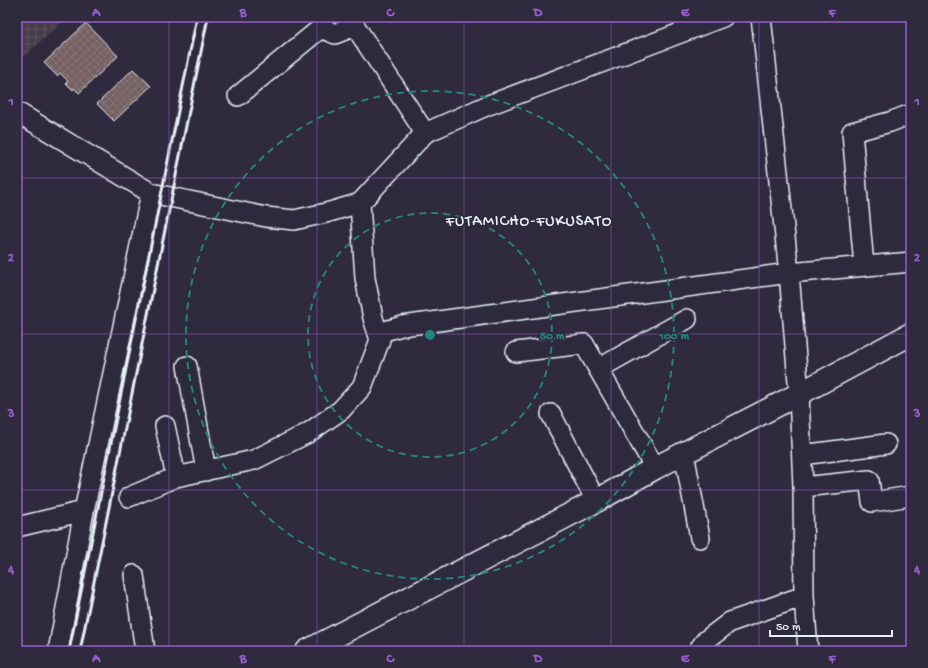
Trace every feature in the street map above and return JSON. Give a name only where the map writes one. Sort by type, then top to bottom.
[{"type":"street","points":[[17,112],[151,193],[266,217],[294,220],[326,213],[360,203],[426,133],[486,106],[723,17]]},
{"type":"street","points":[[761,17],[789,273],[799,394],[803,487],[804,596],[808,651]]},
{"type":"street","points":[[238,96],[321,28],[335,34],[358,21],[426,133]]},
{"type":"street","points":[[864,266],[852,132],[890,122],[911,114]]},
{"type":"street","points":[[58,651],[84,511],[151,193]]},
{"type":"street","points":[[129,497],[176,477],[254,460],[308,433],[340,410],[362,387],[380,340],[373,318],[365,278],[360,203]]},
{"type":"street","points":[[378,334],[402,326],[789,273],[911,262]]},
{"type":"street","points":[[598,369],[687,319]]},
{"type":"street","points":[[307,651],[596,501],[655,468],[799,394],[911,334]]},
{"type":"street","points":[[516,352],[584,344],[655,468]]},
{"type":"street","points":[[186,366],[206,471]]},
{"type":"street","points":[[551,414],[596,501]]},
{"type":"street","points":[[165,426],[176,477]]},
{"type":"street","points":[[802,455],[886,444]]},
{"type":"street","points":[[684,453],[700,538]]},
{"type":"street","points":[[803,487],[869,480],[872,502],[911,496]]},
{"type":"street","points":[[17,527],[84,511]]},
{"type":"street","points":[[134,575],[145,651]]},
{"type":"street","points":[[698,651],[705,641],[730,622],[804,596]]},
{"type":"shaded area","points":[[17,17],[68,17],[17,63]]},
{"type":"building","points":[[17,17],[24,17],[17,28]]},
{"type":"building","points":[[86,23],[118,56],[79,93],[74,88],[73,90],[66,83],[68,81],[60,73],[57,76],[44,63]]},
{"type":"building","points":[[133,69],[151,86],[114,121],[97,104]]},
{"type":"railway","points":[[69,651],[197,17]]},
{"type":"railway","points":[[80,651],[208,17]]},
{"type":"district","name":"FUTAMICHO-FUKUSATO","points":[[529,222]]}]
